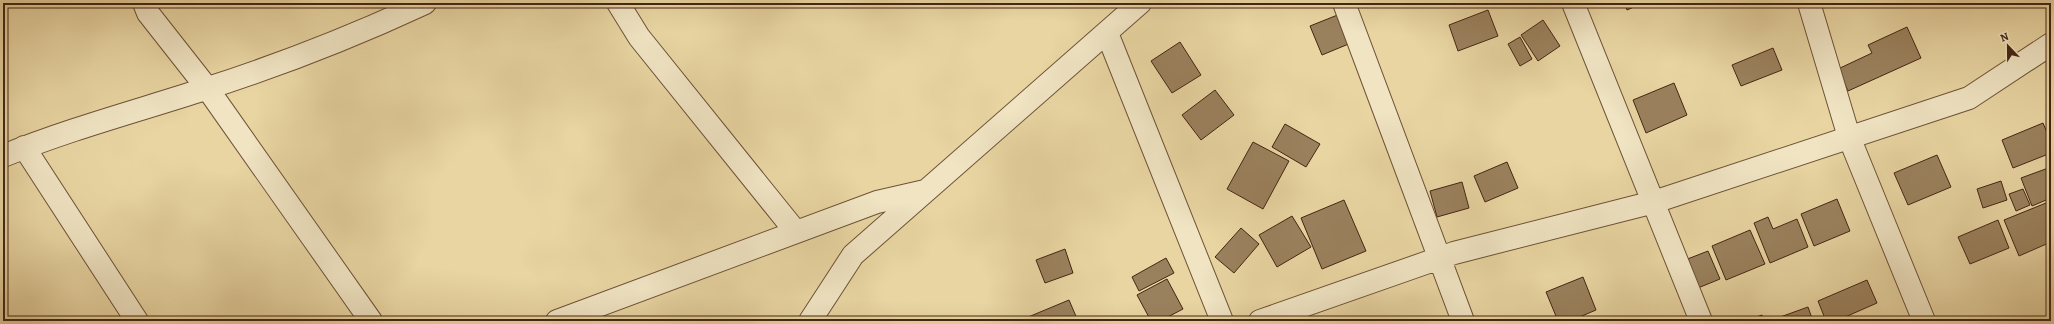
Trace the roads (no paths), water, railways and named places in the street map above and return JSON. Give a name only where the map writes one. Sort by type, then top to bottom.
[{"type":"street","points":[[144,3],[148,13],[207,88],[371,321]]},
{"type":"street","points":[[3,156],[48,138],[207,88],[360,33],[425,3]]},
{"type":"street","points":[[618,3],[639,37],[796,232]]},
{"type":"street","points":[[810,321],[853,255],[1140,3]]},
{"type":"street","points":[[1344,3],[1463,321]]},
{"type":"street","points":[[1573,3],[1701,321]]},
{"type":"street","points":[[1810,3],[1849,137],[1924,321]]},
{"type":"street","points":[[1107,33],[1222,321]]},
{"type":"street","points":[[1260,321],[1454,253],[1654,202],[1969,98],[2051,44]]},
{"type":"street","points":[[24,147],[137,321]]},
{"type":"street","points":[[564,320],[877,202],[928,190]]}]
